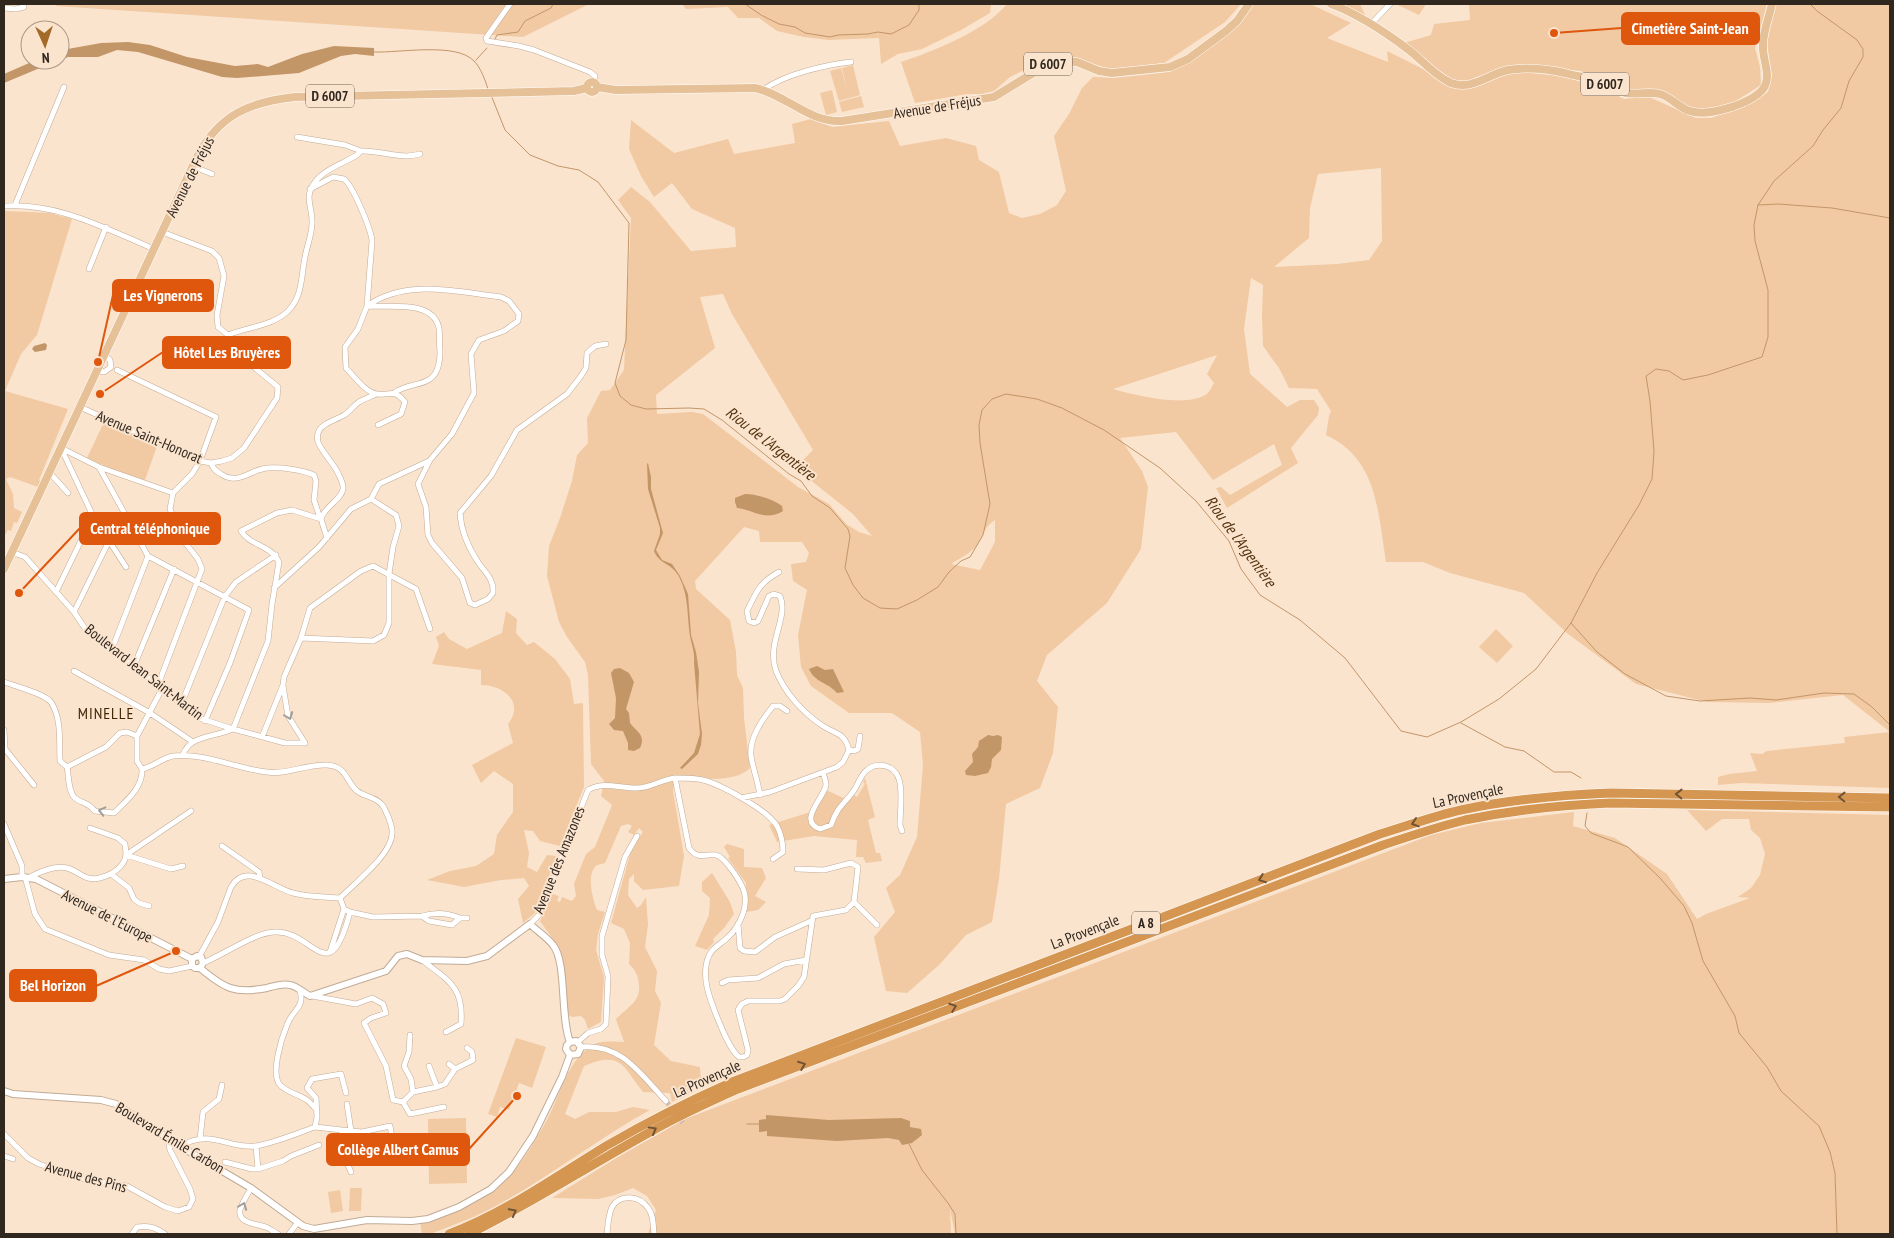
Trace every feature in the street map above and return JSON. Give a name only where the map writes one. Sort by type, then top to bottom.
[{"type":"highway","name":"La Provençale","points":[[449,1234],[516,1201],[648,1123],[732,1082],[1380,834],[1469,808],[1565,795],[1638,794],[1890,798]]},
{"type":"highway","name":"La Provençale","points":[[469,1234],[525,1206],[652,1130],[738,1089],[1383,845],[1422,832],[1464,820],[1514,811],[1567,805],[1610,803],[1890,807]]},
{"type":"main road","name":"Avenue de Fréjus","points":[[4,569],[192,166],[205,142],[221,124],[243,109],[262,102],[295,97],[574,91],[587,88],[588,83],[616,90],[746,87],[763,90],[818,118],[832,122],[983,100],[1004,93],[1043,67],[1059,61],[1077,62],[1098,71],[1112,73],[1177,65],[1226,31],[1237,21],[1249,4]]},
{"type":"main road","name":"D 6007","points":[[1331,4],[1355,14],[1371,24],[1452,83],[1468,85],[1509,70],[1551,70],[1594,80],[1620,92],[1661,94],[1688,111],[1708,113],[1750,98],[1764,88],[1767,78],[1763,56],[1763,39],[1772,4]]},
{"type":"street","points":[[510,4],[486,38],[486,41],[534,50],[593,74],[596,84]]},
{"type":"street","points":[[1371,24],[1390,4]]},
{"type":"street","points":[[4,8],[16,9],[24,7]]},
{"type":"street","points":[[763,90],[803,73],[851,62]]},
{"type":"street","points":[[15,205],[64,87]]},
{"type":"street","points":[[296,136],[345,145],[361,151],[369,150],[393,156],[420,154]]},
{"type":"street","points":[[228,335],[278,319],[288,311],[300,292],[303,280],[304,259],[312,224],[309,204],[310,189],[317,179],[357,156],[361,151]]},
{"type":"street","points":[[192,166],[212,174]]},
{"type":"street","points":[[310,189],[333,177],[344,179],[371,232],[367,306],[358,329],[345,347],[346,368],[362,385],[376,394]]},
{"type":"street","points":[[4,206],[15,205],[62,211],[106,227],[154,249]]},
{"type":"street","points":[[89,269],[106,227]]},
{"type":"street","points":[[162,232],[212,251],[219,258],[224,276],[216,322],[221,331],[228,335],[249,363],[278,387],[277,398],[244,448],[232,458],[211,463]]},
{"type":"street","points":[[367,306],[375,301],[411,289],[432,289],[501,297],[508,301],[519,314],[518,321],[504,331],[479,340],[471,354],[474,393],[452,434],[430,460],[418,484],[426,507],[428,536],[462,578],[470,602],[475,605],[488,599],[493,593],[494,583],[478,563],[467,542],[460,513],[491,476],[517,430],[567,394],[586,368],[587,354],[595,346],[606,344]]},
{"type":"street","points":[[367,306],[414,307],[425,310],[434,317],[438,327],[440,363],[436,372],[430,379],[401,388],[394,393]]},
{"type":"street","points":[[4,682],[42,696],[50,701],[57,717],[60,735],[60,761],[67,767],[71,793],[75,799],[89,804],[95,811],[114,813],[142,780],[142,769],[137,761],[137,736],[150,713],[202,569],[198,559],[184,540],[170,508],[173,493],[192,474],[200,461],[216,417],[114,369],[110,360],[104,355]]},
{"type":"street","points":[[97,371],[104,372],[114,369]]},
{"type":"street","points":[[327,538],[320,518],[322,512],[341,494],[343,489],[342,482],[317,440],[319,431],[325,423],[344,415],[359,402],[376,394],[394,393],[401,396],[406,402],[401,414],[378,425]]},
{"type":"street","name":"Avenue Saint-Honorat","points":[[80,407],[200,461],[211,463],[213,469],[230,479],[237,480],[269,468],[307,472],[314,475],[316,481],[313,493],[320,518]]},
{"type":"street","points":[[61,448],[99,467],[173,493]]},
{"type":"street","points":[[61,448],[94,516],[126,567]]},
{"type":"street","points":[[274,588],[313,554],[351,509],[371,499],[379,484],[430,460]]},
{"type":"street","points":[[99,467],[148,556],[198,581],[249,610],[206,721]]},
{"type":"street","points":[[49,472],[68,493]]},
{"type":"street","points":[[301,638],[373,641],[384,635],[389,623],[389,574],[393,547],[399,526],[396,515],[371,499]]},
{"type":"street","points":[[183,755],[184,751],[193,742],[233,730],[268,641],[279,562],[271,550],[244,537],[241,531],[277,513],[292,510],[320,518]]},
{"type":"street","points":[[56,592],[94,516]]},
{"type":"street","points":[[74,612],[109,541]]},
{"type":"street","name":"Boulevard Jean Saint-Martin","points":[[11,554],[25,557],[74,612],[84,627],[199,718],[233,730],[286,743],[304,743],[288,716],[283,685]]},
{"type":"street","points":[[181,705],[224,596],[236,582],[276,555]]},
{"type":"street","points":[[112,649],[148,556]]},
{"type":"street","points":[[262,736],[301,638],[310,608],[361,570],[373,566],[416,589],[430,629]]},
{"type":"street","points":[[134,666],[174,569]]},
{"type":"street","points":[[741,798],[760,795],[824,773],[844,762],[849,750],[844,737],[824,726],[805,712],[787,693],[776,670],[772,654],[781,615],[782,602],[780,596],[774,594],[769,596],[758,622],[749,621],[747,616],[747,611],[761,585],[766,579],[779,572]]},
{"type":"street","points":[[74,671],[150,713],[193,742]]},
{"type":"street","points":[[760,795],[751,756],[753,737],[773,706],[780,706],[787,711]]},
{"type":"street","points":[[4,730],[5,749],[34,785]]},
{"type":"street","points":[[67,767],[106,747],[120,733],[127,732],[137,736]]},
{"type":"street","points":[[849,750],[854,751],[858,749],[860,736]]},
{"type":"street","points":[[142,769],[170,756],[183,755],[266,772],[280,773],[312,766],[328,765],[344,772],[357,791],[380,802],[384,806],[392,829],[392,836],[389,846],[378,860],[340,898]]},
{"type":"street","points":[[824,773],[826,784],[813,810],[811,819],[812,824],[816,828],[820,829],[831,825],[836,811],[852,793],[864,772],[869,768],[880,765],[891,768],[899,779],[900,826],[902,831]]},
{"type":"street","points":[[675,778],[689,848],[693,854],[702,857],[717,855],[722,857],[744,890],[744,910],[728,937],[713,948],[707,961],[706,980],[716,1015],[733,1050],[739,1057],[747,1055],[748,1046],[738,1010],[742,1004],[748,1001],[780,1001],[785,999],[804,977],[813,916],[846,910],[854,902],[858,867],[851,863],[824,870],[797,869]]},
{"type":"street","name":"Avenue des Amazones","points":[[310,996],[386,971],[398,956],[407,954],[422,960],[466,961],[487,956],[539,915],[588,790],[600,785],[638,788],[675,778],[702,779],[718,784],[741,798],[776,824],[781,836],[783,852],[773,859]]},
{"type":"street","points":[[126,855],[191,811]]},
{"type":"street","points":[[4,824],[22,866],[35,914],[45,929],[109,955],[144,960],[159,969],[169,970],[192,963],[199,956],[218,922],[234,882],[247,875],[260,878],[296,894],[340,898]]},
{"type":"street","points":[[4,879],[25,877],[42,871],[67,868],[90,879],[110,874],[124,863],[126,855],[125,844],[118,838],[90,828]]},
{"type":"street","points":[[570,1055],[578,1054],[579,1045],[588,1033],[601,1029],[606,1024],[608,976],[602,955],[602,936],[625,857],[637,836]]},
{"type":"street","points":[[222,846],[259,872],[260,878]]},
{"type":"street","points":[[126,855],[170,869],[183,866]]},
{"type":"street","points":[[110,874],[129,888],[134,899],[139,903],[149,906]]},
{"type":"street","name":"Avenue de l'Europe","points":[[25,877],[192,963],[197,969],[202,965]]},
{"type":"street","points":[[330,952],[344,909],[340,898]]},
{"type":"street","points":[[854,902],[877,925]]},
{"type":"street","points":[[344,909],[373,917],[422,916],[433,913],[464,918],[452,924],[429,921],[422,916]]},
{"type":"street","points":[[202,965],[263,934],[275,932],[290,934],[315,951],[322,953],[330,952],[340,944],[350,912]]},
{"type":"street","points":[[738,923],[740,948],[754,952],[775,937],[811,921]]},
{"type":"street","points":[[530,924],[554,946],[558,955],[562,975],[565,1024],[570,1042]]},
{"type":"street","points":[[199,956],[202,965],[215,979],[241,992],[291,985],[310,996],[356,1004],[372,998],[383,1004],[386,1013],[371,1018],[364,1023],[386,1066],[393,1100],[403,1102],[410,1114],[444,1107]]},
{"type":"street","points":[[422,960],[452,984],[459,995],[462,1009],[461,1024],[446,1032]]},
{"type":"street","points":[[722,983],[728,980],[758,978],[784,964],[806,960]]},
{"type":"street","points":[[300,991],[302,998],[300,1006],[292,1014],[287,1025],[276,1066],[276,1075],[278,1084],[292,1094],[306,1099],[315,1108]]},
{"type":"street","points":[[410,1035],[404,1066],[411,1079],[413,1092]]},
{"type":"street","points":[[570,1042],[601,1048],[625,1057],[666,1101]]},
{"type":"street","points":[[570,1042],[566,1049],[570,1055]]},
{"type":"street","points":[[403,1102],[413,1092],[437,1088],[445,1084],[455,1069],[473,1060],[472,1052],[467,1048]]},
{"type":"street","points":[[316,1231],[367,1220],[412,1221],[428,1219],[460,1207],[491,1188],[509,1172],[533,1136],[570,1055]]},
{"type":"street","points":[[449,1064],[455,1069]]},
{"type":"street","points":[[429,1066],[437,1088]]},
{"type":"street","points":[[315,1127],[317,1117],[315,1108],[316,1098],[307,1088],[312,1079],[341,1074],[346,1093]]},
{"type":"street","points":[[200,1139],[203,1112],[218,1100],[222,1085]]},
{"type":"street","name":"Boulevard Émile Carbon","points":[[4,1091],[13,1094],[101,1100],[116,1104],[179,1146],[250,1188],[298,1222],[316,1231]]},
{"type":"street","points":[[347,1104],[352,1131]]},
{"type":"street","points":[[179,1146],[189,1141],[200,1139],[218,1139],[244,1146],[256,1146],[315,1127],[362,1132],[390,1126],[394,1148]]},
{"type":"street","points":[[342,1130],[340,1147],[351,1172]]},
{"type":"street","points":[[362,1132],[373,1158]]},
{"type":"street","name":"Avenue des Pins","points":[[4,1134],[28,1158],[39,1164],[84,1179],[127,1186],[165,1207],[178,1211],[189,1207],[193,1199],[190,1189],[170,1150],[168,1137]]},
{"type":"street","points":[[188,1151],[192,1144],[200,1139]]},
{"type":"street","points":[[225,1162],[258,1169],[283,1162],[291,1156],[319,1145]]},
{"type":"street","points":[[256,1146],[258,1169]]},
{"type":"street","points":[[4,1156],[14,1159]]},
{"type":"street","points":[[250,1188],[240,1209],[242,1218],[247,1223],[268,1228],[278,1234]]},
{"type":"street","points":[[607,1234],[609,1216],[613,1206],[621,1199],[633,1198],[648,1207],[651,1213],[654,1234]]},
{"type":"street","points":[[289,1234],[298,1222]]},
{"type":"street","points":[[132,1234],[137,1227],[144,1226],[157,1228],[165,1234]]},
{"type":"shaded area","points":[[57,4],[589,4],[523,37],[56,6]]},
{"type":"shaded area","points":[[682,4],[991,4],[990,13],[961,30],[922,49],[898,54],[881,64],[879,38],[828,40],[804,37],[777,31],[759,18],[738,18],[728,7],[686,9]]},
{"type":"shaded area","points":[[1007,4],[1241,4],[1225,22],[1164,63],[1109,69],[1069,56],[1045,59],[1010,77],[994,91],[915,103],[901,62],[958,39],[986,23]]},
{"type":"shaded area","points":[[1254,4],[1310,4],[1351,23],[1327,38],[1388,62],[1387,51],[1459,87],[1501,75],[1522,72],[1560,76],[1598,86],[1624,99],[1649,97],[1696,118],[1711,118],[1744,107],[1768,92],[1772,75],[1767,43],[1776,4],[1890,4],[1890,732],[1843,695],[1769,703],[1707,702],[1636,684],[1568,634],[1524,593],[1450,573],[1423,562],[1386,562],[1377,507],[1366,473],[1356,458],[1343,445],[1326,435],[1331,411],[1317,389],[1289,388],[1279,368],[1263,346],[1263,285],[1251,278],[1244,329],[1250,374],[1287,407],[1300,400],[1314,400],[1319,408],[1318,415],[1291,448],[1298,463],[1227,508],[1216,488],[1221,487],[1230,495],[1282,465],[1274,444],[1213,480],[1176,432],[1120,438],[1142,471],[1148,487],[1141,549],[1107,603],[1047,655],[1037,681],[1058,707],[1053,753],[1040,788],[1006,804],[999,879],[992,922],[966,935],[939,965],[907,993],[886,991],[874,937],[895,912],[886,888],[900,875],[917,837],[923,765],[920,732],[892,713],[849,713],[811,686],[801,667],[798,635],[807,590],[793,581],[791,564],[806,562],[809,553],[802,542],[760,542],[759,531],[744,527],[695,581],[696,589],[730,620],[736,652],[737,675],[743,688],[744,718],[750,768],[734,777],[714,779],[675,776],[673,791],[684,856],[679,886],[643,890],[634,881],[634,874],[629,879],[628,895],[637,908],[646,897],[648,925],[645,947],[657,971],[655,991],[661,1003],[654,1045],[671,1061],[700,1067],[701,1080],[686,1087],[689,1093],[672,1102],[670,1093],[643,1092],[620,1063],[606,1060],[584,1066],[565,1114],[575,1119],[589,1112],[616,1112],[633,1107],[650,1110],[511,1198],[468,1219],[430,1234],[422,1234],[420,1222],[444,1215],[479,1199],[500,1184],[515,1169],[544,1125],[566,1077],[577,1059],[584,1051],[596,1043],[624,1042],[616,1019],[636,1000],[639,991],[637,976],[629,964],[630,943],[624,929],[611,923],[632,847],[643,832],[639,828],[634,835],[628,832],[632,826],[628,824],[621,826],[605,863],[596,866],[592,873],[591,889],[595,906],[597,910],[605,912],[598,934],[596,950],[604,977],[601,1022],[588,1029],[585,1020],[581,1016],[572,1017],[566,1013],[563,961],[560,949],[540,921],[552,894],[559,896],[557,901],[560,902],[562,897],[572,901],[576,896],[574,884],[586,854],[595,847],[612,805],[601,796],[603,788],[635,791],[634,786],[607,785],[591,764],[588,675],[585,662],[559,622],[547,576],[549,546],[572,481],[577,455],[588,443],[587,418],[601,391],[610,390],[624,370],[631,218],[618,200],[631,187],[650,202],[691,251],[736,247],[735,228],[692,209],[672,183],[654,197],[641,176],[629,149],[631,120],[674,153],[728,139],[734,154],[795,143],[792,124],[811,119],[832,127],[889,121],[900,146],[946,138],[976,146],[979,160],[999,172],[1009,213],[1022,218],[1040,214],[1057,205],[1066,191],[1054,136],[1069,114],[1082,88],[1093,77],[1114,78],[1170,72],[1223,38],[1240,23]],"holes":[[[1381,168],[1382,241],[1369,260],[1337,264],[1274,267],[1309,238],[1310,208],[1318,174]],[[723,294],[732,314],[813,450],[797,466],[804,475],[853,514],[872,536],[859,532],[846,524],[829,504],[798,487],[703,414],[692,412],[657,414],[656,395],[715,348],[700,297]],[[1217,355],[1207,374],[1214,383],[1208,393],[1199,398],[1188,400],[1161,399],[1113,389]],[[995,520],[995,542],[980,570],[951,564],[974,548],[991,522]]]},
{"type":"shaded area","points":[[1339,4],[1360,4],[1365,15]]},
{"type":"shaded area","points":[[1396,4],[1426,4],[1419,15]]},
{"type":"shaded area","points":[[1469,4],[1767,4],[1755,48],[1760,67],[1761,85],[1731,104],[1710,111],[1691,109],[1672,97],[1632,90],[1581,71],[1534,66],[1470,82],[1458,82],[1443,74],[1404,43],[1431,35],[1434,24],[1470,20]]},
{"type":"shaded area","points":[[128,42],[150,45],[187,57],[235,66],[258,64],[268,67],[302,54],[334,46],[374,48],[374,56],[355,54],[341,56],[299,73],[237,78],[222,77],[138,52],[117,50],[98,57],[70,57],[70,48],[101,43]]},
{"type":"shaded area","points":[[853,65],[860,95],[839,101],[830,71],[841,68],[847,89],[842,68]]},
{"type":"shaded area","points":[[20,67],[20,70],[35,70],[4,83],[4,74]]},
{"type":"shaded area","points":[[832,90],[837,112],[826,115],[820,93]]},
{"type":"shaded area","points":[[861,96],[864,107],[842,112],[839,102]]},
{"type":"shaded area","points":[[4,211],[50,213],[72,219],[37,335],[21,354],[5,391],[68,409],[39,480],[38,487],[10,477],[6,479],[13,494],[14,508],[22,512],[17,523],[14,522],[11,531],[8,530],[4,537]]},
{"type":"shaded area","points":[[45,343],[47,345],[46,350],[35,352],[32,349],[34,346]]},
{"type":"shaded area","points":[[104,422],[157,446],[145,480],[114,470],[87,458]]},
{"type":"shaded area","points":[[648,463],[651,489],[663,533],[656,550],[662,560],[672,564],[680,576],[688,594],[691,635],[699,672],[698,703],[702,734],[701,745],[698,754],[682,769],[680,768],[694,753],[700,734],[694,656],[690,636],[686,597],[682,582],[675,571],[659,559],[654,551],[660,534],[660,528],[648,489]]},
{"type":"shaded area","points":[[745,494],[774,501],[782,506],[783,511],[777,514],[765,515],[737,508],[735,498]]},
{"type":"shaded area","points":[[506,611],[517,619],[516,633],[527,645],[534,642],[555,659],[570,679],[574,704],[583,703],[584,787],[560,846],[540,841],[533,831],[524,830],[529,853],[527,867],[537,872],[547,855],[557,856],[535,913],[523,923],[518,899],[529,886],[524,878],[464,887],[427,880],[450,871],[476,866],[494,854],[497,835],[513,812],[513,784],[494,771],[481,783],[472,765],[513,743],[508,724],[513,716],[513,702],[510,697],[497,688],[481,685],[481,670],[432,664],[439,646],[436,637],[444,632],[449,639],[467,649],[502,633]]},
{"type":"shaded area","points":[[1496,629],[1513,646],[1497,663],[1479,647]]},
{"type":"shaded area","points":[[817,666],[825,670],[833,669],[844,692],[837,693],[814,677],[809,669]]},
{"type":"shaded area","points":[[620,668],[629,673],[634,682],[626,709],[629,713],[630,723],[640,734],[642,744],[640,748],[634,751],[628,750],[628,743],[623,731],[614,730],[609,724],[615,718],[616,698],[611,673],[614,669]]},
{"type":"shaded area","points":[[1890,732],[1890,788],[1741,783],[1718,785],[1718,777],[1757,771],[1750,753],[1762,754],[1767,751],[1845,743],[1844,737]]},
{"type":"shaded area","points":[[988,735],[1002,737],[1001,750],[992,759],[988,773],[975,776],[966,775],[965,771],[973,762],[972,754],[978,747],[979,741]]},
{"type":"shaded area","points":[[865,778],[875,817],[868,820],[876,853],[880,853],[882,861],[866,863],[863,857],[856,857],[857,840],[814,836],[777,842],[769,825],[814,811],[826,790],[848,800],[854,795],[857,797],[865,784],[863,782]]},
{"type":"shaded area","points":[[1687,810],[1890,815],[1890,1234],[955,1234],[950,1209],[951,1234],[648,1234],[656,1210],[647,1196],[633,1188],[598,1199],[552,1198],[618,1157],[685,1119],[1431,835],[1481,823],[1574,812],[1573,826],[1615,838],[1667,874],[1697,919],[1750,898],[1738,897],[1751,888],[1760,875],[1765,854],[1760,838],[1751,830],[1749,819],[1722,819],[1706,831]]},
{"type":"shaded area","points":[[727,844],[744,849],[744,867],[762,868],[766,878],[755,896],[766,902],[758,910],[746,912],[746,883],[728,858],[730,857],[724,847]]},
{"type":"shaded area","points":[[712,873],[730,902],[734,914],[713,939],[714,942],[707,950],[695,946],[709,915],[710,898],[702,891],[702,882]]},
{"type":"shaded area","points":[[516,1038],[546,1047],[532,1088],[519,1083],[509,1110],[500,1107],[497,1117],[488,1114]]},
{"type":"shaded area","points":[[766,1115],[829,1120],[901,1118],[910,1121],[910,1127],[921,1129],[922,1135],[912,1143],[902,1145],[899,1140],[888,1138],[837,1141],[767,1136],[767,1131],[759,1132],[759,1120],[766,1119]]},
{"type":"shaded area","points":[[466,1118],[467,1183],[429,1184],[428,1119]]},
{"type":"shaded area","points":[[350,1188],[362,1188],[361,1211],[349,1211]]},
{"type":"shaded area","points":[[340,1190],[343,1211],[331,1213],[328,1192]]},
{"type":"waterway","points":[[495,39],[497,35],[518,32],[525,21],[551,8],[553,4]]},
{"type":"waterway","points":[[745,4],[779,24],[795,27],[805,33],[830,37],[878,32],[891,34],[909,25],[919,10],[919,4]]},
{"type":"waterway","name":"Riou de l'Argentière","points":[[491,95],[505,130],[530,155],[558,166],[579,170],[598,182],[629,223],[626,340],[615,383],[620,396],[631,405],[646,409],[704,409],[722,420],[789,474],[801,481],[812,496],[830,508],[848,529],[850,536],[845,568],[853,585],[863,598],[880,608],[897,609],[917,600],[938,587],[949,572],[961,561],[970,557],[983,535],[990,504],[980,443],[979,425],[982,410],[992,399],[1006,394],[1037,399],[1062,408],[1104,430],[1160,468],[1196,501],[1229,541],[1241,569],[1260,595],[1300,620],[1345,658],[1401,731],[1427,737],[1461,722],[1499,699],[1536,669],[1571,623],[1597,573],[1639,505],[1652,479],[1654,451],[1646,376],[1656,369],[1669,371],[1683,380],[1708,375],[1762,357],[1768,337],[1768,290],[1755,241],[1754,225],[1758,205],[1774,181],[1813,146],[1841,108],[1849,81],[1863,57],[1863,49],[1857,40],[1810,4]]},
{"type":"waterway","points":[[476,60],[487,48]]},
{"type":"waterway","name":"Riou de l'Argentière","points":[[374,52],[441,50],[466,55],[479,67],[488,89]]},
{"type":"waterway","name":"Riou de l'Argentière","points":[[1758,205],[1778,204],[1832,208],[1890,218]]},
{"type":"waterway","points":[[1571,623],[1597,652],[1625,674],[1666,696],[1700,701],[1750,698],[1776,700],[1824,693],[1854,694],[1872,707],[1890,725]]},
{"type":"waterway","points":[[1461,723],[1505,747],[1524,751],[1554,772],[1571,772],[1581,778]]},
{"type":"waterway","points":[[1587,813],[1585,826],[1591,833],[1628,847],[1660,878],[1684,906],[1692,923],[1703,961],[1735,1016],[1739,1033],[1767,1067],[1781,1091],[1819,1126],[1830,1152],[1835,1173],[1837,1234]]},
{"type":"waterway","points":[[747,1124],[759,1124]]},
{"type":"waterway","points":[[909,1144],[922,1170],[955,1214],[956,1234]]},
{"type":"tunnel","points":[[666,1101],[683,1123]]},
{"type":"place","name":"Cimetière Saint-Jean","points":[[1554,33]]},
{"type":"place","name":"Les Vignerons","points":[[98,362]]},
{"type":"place","name":"Hôtel Les Bruyères","points":[[100,394]]},
{"type":"place","name":"Central téléphonique","points":[[19,593]]},
{"type":"place","name":"Bel Horizon","points":[[176,951]]},
{"type":"place","name":"Collège Albert Camus","points":[[517,1096]]},
{"type":"district","name":"MINELLE","points":[[106,713]]}]
